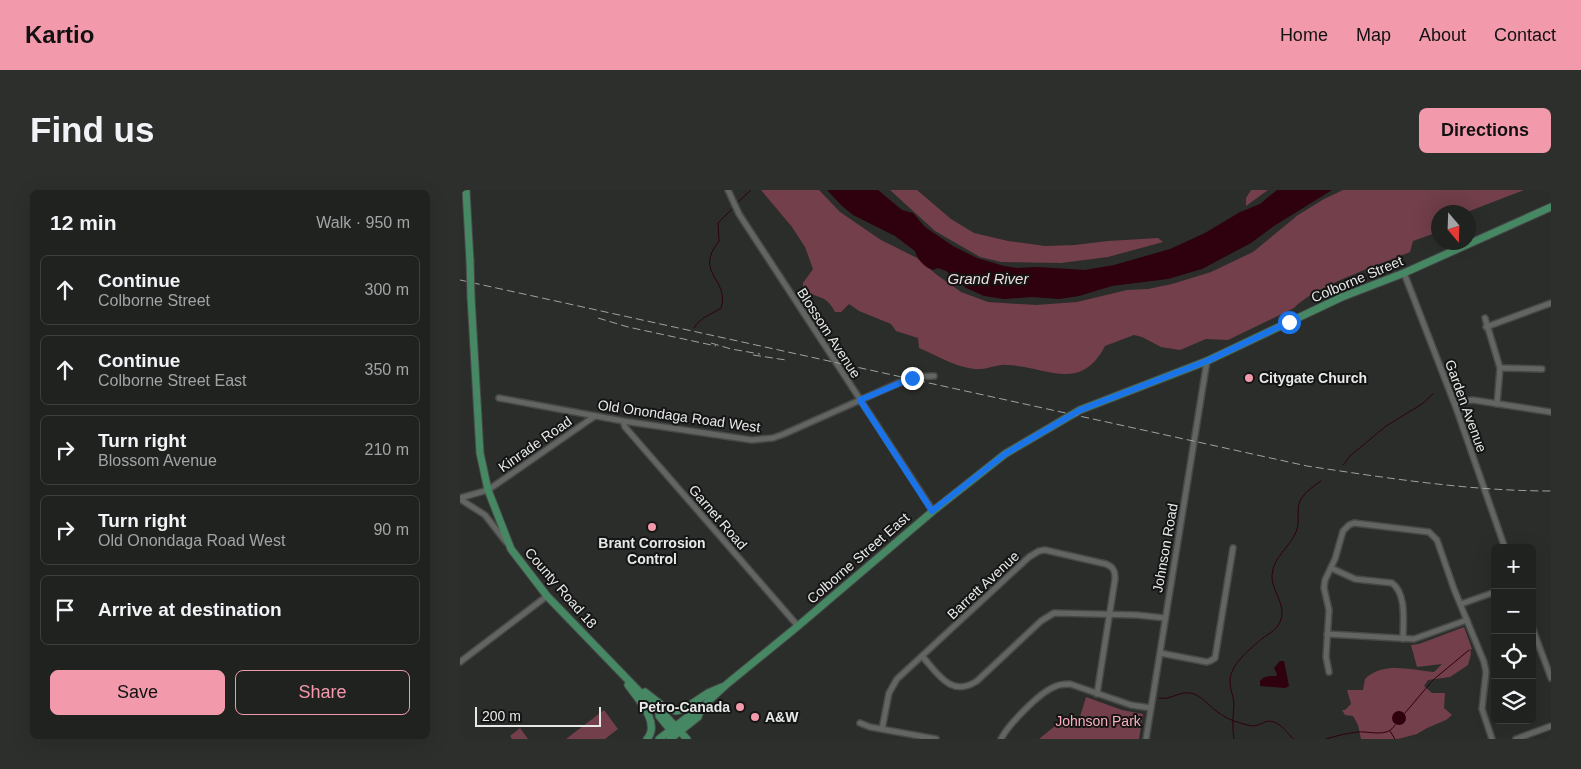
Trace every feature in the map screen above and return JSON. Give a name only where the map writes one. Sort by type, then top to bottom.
[{"type":"main road","name":"County Road 18","points":[[466,190],[478,438],[488,490],[511,549],[547,596],[658,712],[663,713],[675,733],[688,739]]},
{"type":"main road","name":"Colborne Street","points":[[1117,395],[1207,361],[1342,297],[1404,273],[1551,207]]},
{"type":"main road","name":"Colborne Street East","points":[[659,739],[675,733],[698,717],[702,708],[727,684],[932,511],[1005,454],[1080,410],[1117,395]]},
{"type":"main road","points":[[619,670],[660,704],[672,710],[684,709],[708,692],[727,684]]},
{"type":"main road","points":[[619,670],[649,716],[652,724],[651,734],[647,739]]},
{"type":"street","name":"Blossom Avenue","points":[[728,190],[739,214],[932,511]]},
{"type":"street","name":"Garden Avenue","points":[[1404,273],[1455,405],[1504,544]]},
{"type":"street","points":[[1486,327],[1551,303]]},
{"type":"street","points":[[1484,318],[1500,368],[1497,404]]},
{"type":"street","name":"Johnson Road","points":[[1146,739],[1207,361]]},
{"type":"street","points":[[1500,368],[1542,369]]},
{"type":"street","name":"Old Onondaga Road West","points":[[499,398],[623,421],[758,440],[784,434],[912,378],[934,376]]},
{"type":"street","points":[[1455,405],[1468,400],[1551,412]]},
{"type":"street","name":"Kinrade Road","points":[[460,499],[488,490],[595,416]]},
{"type":"street","name":"Garnet Road","points":[[623,421],[625,427],[798,626]]},
{"type":"street","points":[[460,499],[491,520],[511,549]]},
{"type":"street","points":[[1329,672],[1326,657],[1329,610],[1324,584],[1343,530],[1350,524],[1429,532],[1437,540],[1486,668],[1482,709],[1492,739]]},
{"type":"street","points":[[1160,653],[1207,662],[1215,658],[1234,548]]},
{"type":"street","name":"Barrett Avenue","points":[[882,729],[890,689],[897,679],[1029,557],[1039,550],[1106,564],[1112,566],[1116,573],[1098,694]]},
{"type":"street","points":[[1331,568],[1355,579],[1392,583],[1403,605],[1403,639]]},
{"type":"street","points":[[1461,604],[1491,593]]},
{"type":"street","points":[[460,662],[547,596]]},
{"type":"street","points":[[922,656],[948,684],[962,688],[977,681],[1047,617],[1061,612],[1165,618]]},
{"type":"street","points":[[1327,634],[1403,639],[1417,638],[1467,620]]},
{"type":"street","points":[[1535,634],[1551,678]]},
{"type":"street","points":[[1001,739],[1007,727],[1043,694],[1056,686],[1070,684],[1131,705],[1151,708]]},
{"type":"street","points":[[860,723],[936,739]]},
{"type":"street","points":[[1516,739],[1551,726]]},
{"type":"green space","points":[[761,190],[819,190],[840,212],[881,240],[917,258],[961,292],[988,302],[1036,305],[1077,302],[1127,290],[1148,289],[1211,272],[1253,252],[1298,215],[1343,190],[1524,190],[1476,209],[1476,205],[1431,205],[1431,235],[1413,241],[1410,252],[1332,284],[1294,308],[1228,340],[1206,339],[1180,350],[1161,347],[1134,335],[1105,346],[1095,361],[1085,369],[1061,374],[1021,366],[1000,365],[981,369],[965,367],[919,348],[918,338],[896,331],[891,324],[859,311],[849,304],[841,312],[835,312],[824,299],[803,288],[803,283],[813,269],[805,247],[792,227]]},
{"type":"green space","points":[[890,190],[917,190],[951,219],[974,233],[1008,241],[1045,246],[1158,238],[1163,242],[1108,257],[1061,263],[1001,262],[980,257],[935,231]]},
{"type":"green space","points":[[1251,190],[1268,190],[1246,206],[1246,198]]},
{"type":"green space","points":[[1464,627],[1472,649],[1470,650],[1471,654],[1468,665],[1450,677],[1428,680],[1424,686],[1432,693],[1445,693],[1444,708],[1452,715],[1446,720],[1417,734],[1398,739],[1361,739],[1358,725],[1353,716],[1345,715],[1342,710],[1345,710],[1351,704],[1347,690],[1363,690],[1365,679],[1372,673],[1389,668],[1434,672],[1442,664],[1417,667],[1411,645],[1419,644]]},
{"type":"green space","name":"Johnson Park","points":[[1086,697],[1122,710],[1143,714],[1139,739],[1039,739],[1066,717],[1080,717]]},
{"type":"green space","points":[[604,710],[618,729],[605,739],[566,739]]},
{"type":"green space","points":[[520,728],[528,739],[512,739],[510,736]]},
{"type":"water","name":"Grand River","points":[[827,190],[878,190],[902,210],[913,213],[925,227],[953,246],[977,258],[1017,268],[1037,267],[1085,270],[1114,265],[1170,249],[1205,233],[1240,212],[1260,204],[1277,190],[1332,190],[1274,226],[1251,243],[1202,269],[1168,279],[1112,286],[1079,296],[1059,299],[1032,297],[1004,299],[984,296],[966,288],[946,271],[938,268],[933,270],[927,267],[919,260],[915,251],[895,236],[853,215]]},
{"type":"water","points":[[1280,661],[1284,661],[1289,686],[1285,688],[1260,686],[1260,681],[1263,678],[1276,676],[1274,668]]},
{"type":"water","points":[[1399,711],[1404,713],[1406,718],[1404,723],[1399,725],[1394,723],[1392,718],[1394,713]]},
{"type":"waterway","points":[[737,203],[751,190]]},
{"type":"waterway","points":[[694,328],[696,324],[721,308],[721,290],[711,269],[710,261],[712,252],[719,241],[718,223],[733,208]]},
{"type":"waterway","points":[[1343,465],[1350,456],[1386,426],[1422,404],[1433,394]]},
{"type":"waterway","points":[[1234,739],[1234,705],[1230,685],[1233,669],[1242,657],[1274,630],[1280,622],[1282,608],[1272,581],[1273,569],[1278,557],[1290,543],[1296,532],[1298,507],[1301,499],[1321,481]]},
{"type":"waterway","points":[[1405,713],[1433,680],[1469,650]]},
{"type":"waterway","points":[[1159,698],[1168,698],[1185,693],[1194,694],[1231,720],[1252,726],[1269,721],[1273,722],[1281,726],[1293,739]]},
{"type":"waterway","points":[[1326,739],[1358,732],[1383,733],[1392,729],[1395,725]]},
{"type":"waterway","points":[[1390,731],[1395,739]]},
{"type":"railway","points":[[460,280],[1307,466],[1459,486],[1551,491]]},
{"type":"railway","points":[[598,318],[628,327],[716,346]]},
{"type":"railway","points":[[711,343],[760,354]]},
{"type":"railway","points":[[753,355],[786,360]]},
{"type":"place","name":"Citygate Church","points":[[1249,378]]},
{"type":"place","name":"Brant Corrosion Control","points":[[652,527]]},
{"type":"place","name":"Petro-Canada","points":[[740,707]]},
{"type":"place","name":"A&W","points":[[755,717]]},
{"type":"route","points":[[912,378],[860,400],[932,511],[1005,454],[1080,410],[1207,361],[1289,322]]}]
